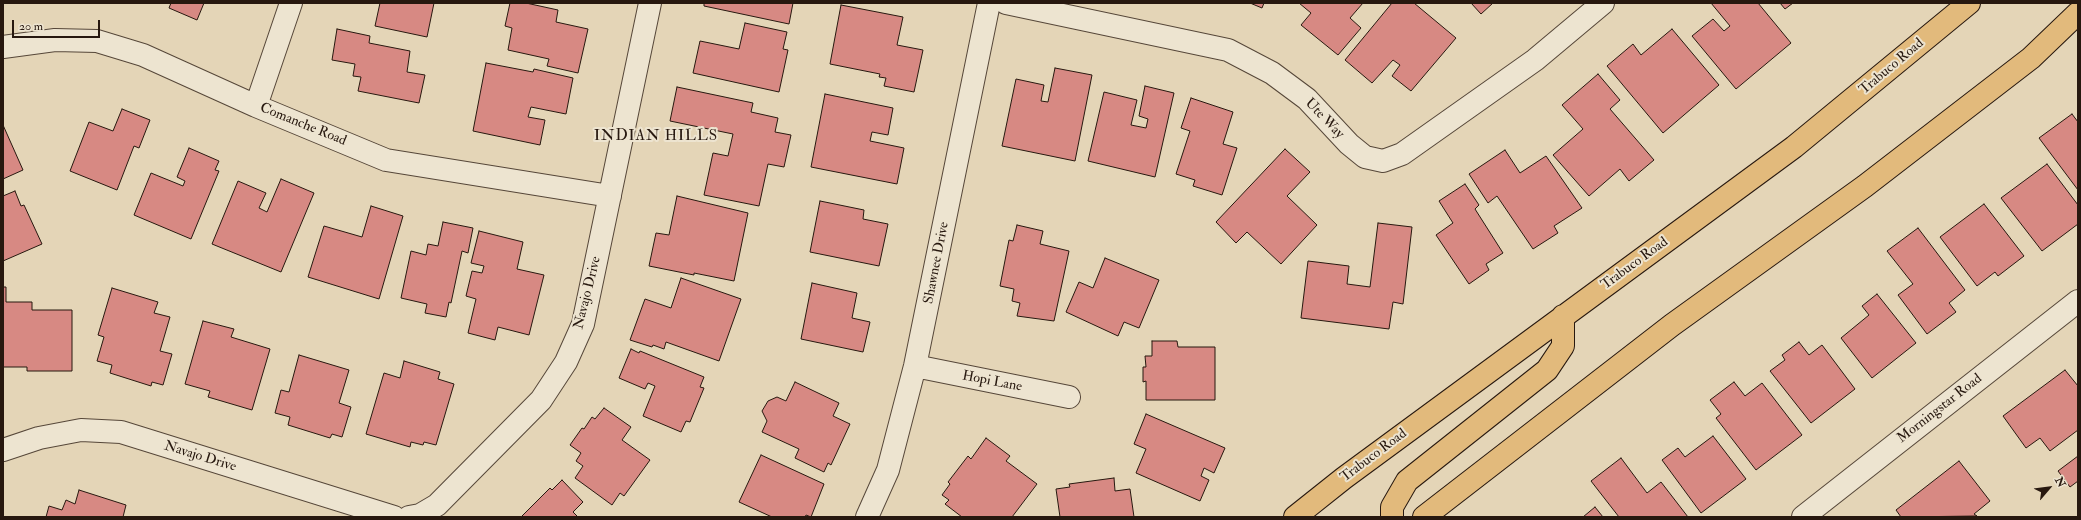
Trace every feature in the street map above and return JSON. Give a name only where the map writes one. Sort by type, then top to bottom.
[{"type":"main road","name":"Trabuco Road","points":[[1294,517],[1563,316],[1794,147],[1969,3]]},
{"type":"main road","points":[[1424,517],[1672,325],[1865,186],[2019,68],[2078,13]]},
{"type":"main road","points":[[1392,517],[1392,507],[1407,481],[1547,370],[1563,346],[1563,316]]},
{"type":"street","points":[[256,106],[291,3]]},
{"type":"street","name":"Navajo Drive","points":[[410,517],[420,516],[437,505],[541,400],[566,362],[583,324],[650,3]]},
{"type":"street","name":"Shawnee Drive","points":[[867,517],[888,470],[915,366],[989,3]]},
{"type":"street","name":"Ute Way","points":[[1006,3],[1228,50],[1272,73],[1307,99],[1350,144],[1365,156],[1383,161],[1402,154],[1535,60],[1603,3]]},
{"type":"street","name":"Comanche Road","points":[[3,47],[55,40],[97,41],[143,55],[256,106],[386,160],[610,196]]},
{"type":"street","name":"Morningstar Road","points":[[1811,514],[2078,301]]},
{"type":"street","name":"Hopi Lane","points":[[915,366],[1069,397]]},
{"type":"street","name":"Navajo Drive","points":[[3,450],[39,438],[81,430],[121,432],[394,517]]},
{"type":"building","points":[[171,3],[204,3],[197,20],[169,8]]},
{"type":"building","points":[[380,3],[434,3],[427,37],[375,26]]},
{"type":"building","points":[[510,3],[526,3],[558,10],[556,22],[588,29],[578,73],[547,66],[549,59],[508,50],[512,28],[505,26]]},
{"type":"building","points":[[704,3],[793,3],[789,24],[704,6]]},
{"type":"building","points":[[1250,3],[1264,3],[1262,8]]},
{"type":"building","points":[[1299,3],[1363,3],[1350,18],[1361,28],[1338,55],[1301,25],[1311,13]]},
{"type":"building","points":[[1392,3],[1414,3],[1456,38],[1411,91],[1392,76],[1400,65],[1393,60],[1372,83],[1345,60]]},
{"type":"building","points":[[1471,3],[1493,3],[1481,14]]},
{"type":"building","points":[[1711,3],[1758,3],[1791,43],[1736,89],[1692,36],[1713,19],[1724,31],[1730,26]]},
{"type":"building","points":[[1780,3],[1793,3],[1785,9]]},
{"type":"building","points":[[841,5],[903,17],[897,45],[923,50],[914,92],[884,86],[886,78],[879,77],[880,74],[830,64]]},
{"type":"building","points":[[745,23],[787,32],[783,49],[788,50],[779,92],[693,73],[700,41],[739,49]]},
{"type":"building","points":[[337,29],[370,36],[369,43],[410,51],[407,72],[425,75],[419,103],[358,91],[361,77],[353,76],[355,64],[332,60]]},
{"type":"building","points":[[1672,29],[1719,85],[1663,133],[1607,66],[1633,44],[1641,55]]},
{"type":"building","points":[[486,63],[533,72],[534,69],[573,78],[566,114],[531,107],[528,117],[545,120],[540,145],[473,131]]},
{"type":"building","points":[[1055,68],[1092,75],[1075,161],[1002,146],[1016,79],[1044,85],[1041,101],[1048,102]]},
{"type":"building","points":[[1598,74],[1620,100],[1610,109],[1654,160],[1629,181],[1620,169],[1589,196],[1553,155],[1583,129],[1562,105]]},
{"type":"building","points":[[1145,86],[1174,93],[1155,177],[1088,161],[1104,92],[1137,100],[1131,125],[1146,128],[1148,119],[1139,116]]},
{"type":"building","points":[[677,87],[753,103],[751,112],[778,118],[775,132],[791,135],[784,167],[768,164],[759,206],[704,195],[713,153],[728,156],[733,134],[670,121]]},
{"type":"building","points":[[825,94],[893,108],[888,135],[872,132],[870,141],[904,148],[897,184],[811,167]]},
{"type":"building","points":[[1191,98],[1233,112],[1223,144],[1237,148],[1222,195],[1193,186],[1195,180],[1176,174],[1190,131],[1181,128]]},
{"type":"building","points":[[122,109],[150,120],[139,148],[134,146],[117,190],[70,171],[89,122],[113,131]]},
{"type":"building","points":[[2072,114],[2078,122],[2078,190],[2039,138]]},
{"type":"building","points":[[3,125],[23,170],[3,179]]},
{"type":"building","points":[[189,148],[219,161],[215,170],[219,171],[191,239],[134,215],[151,173],[183,186],[185,181],[177,177]]},
{"type":"building","points":[[1285,149],[1310,172],[1287,196],[1317,225],[1281,264],[1247,232],[1236,243],[1216,222]]},
{"type":"building","points":[[1505,150],[1520,173],[1546,156],[1582,208],[1554,226],[1558,233],[1533,249],[1497,196],[1488,203],[1469,174]]},
{"type":"building","points":[[2047,164],[2078,205],[2078,224],[2042,251],[2001,198]]},
{"type":"building","points":[[281,179],[314,193],[281,272],[212,244],[238,181],[266,193],[259,208],[267,212]]},
{"type":"building","points":[[1465,184],[1479,205],[1475,209],[1503,253],[1486,264],[1489,270],[1469,284],[1436,235],[1453,223],[1439,201]]},
{"type":"building","points":[[15,191],[21,206],[24,205],[42,244],[3,261],[3,196]]},
{"type":"building","points":[[677,196],[748,213],[734,281],[649,266],[656,233],[669,235]]},
{"type":"building","points":[[820,201],[864,210],[863,219],[888,224],[879,266],[810,252]]},
{"type":"building","points":[[1984,204],[2024,256],[1998,276],[1995,272],[1977,286],[1940,237]]},
{"type":"building","points":[[371,206],[403,216],[379,299],[308,277],[324,226],[362,237]]},
{"type":"building","points":[[443,222],[473,228],[468,253],[462,251],[451,303],[449,302],[446,317],[425,313],[427,304],[401,298],[411,251],[426,255],[428,244],[438,246]]},
{"type":"building","points":[[1378,223],[1412,227],[1403,304],[1393,302],[1389,329],[1301,318],[1308,261],[1349,266],[1347,284],[1370,287]]},
{"type":"building","points":[[1017,225],[1043,231],[1040,244],[1069,251],[1054,321],[1017,316],[1020,303],[1012,301],[1014,289],[1000,286],[1009,240],[1013,241]]},
{"type":"building","points":[[1918,228],[1965,290],[1949,303],[1956,312],[1927,334],[1898,295],[1913,284],[1887,251]]},
{"type":"building","points":[[479,231],[523,242],[517,269],[544,275],[529,335],[498,327],[495,340],[468,333],[476,299],[466,296],[472,271],[482,273],[484,266],[471,263]]},
{"type":"building","points":[[1105,258],[1159,280],[1139,328],[1124,322],[1118,336],[1066,312],[1079,282],[1093,288]]},
{"type":"building","points":[[681,278],[741,299],[719,361],[666,342],[664,349],[630,340],[645,299],[671,308]]},
{"type":"building","points":[[812,283],[857,293],[852,318],[870,322],[863,352],[801,339]]},
{"type":"building","points":[[3,287],[6,287],[6,302],[32,302],[32,310],[72,310],[72,371],[27,371],[27,367],[3,367]]},
{"type":"building","points":[[112,288],[158,302],[154,313],[170,317],[160,351],[172,354],[163,385],[152,382],[151,386],[110,373],[112,365],[97,361],[104,337],[98,335]]},
{"type":"building","points":[[1877,294],[1916,343],[1872,378],[1841,338],[1869,315],[1862,306]]},
{"type":"building","points":[[203,321],[234,329],[231,337],[270,349],[252,410],[208,397],[210,391],[185,384]]},
{"type":"building","points":[[1152,341],[1177,341],[1178,347],[1215,347],[1215,400],[1146,400],[1146,381],[1143,382],[1143,367],[1146,367],[1145,356],[1152,356]]},
{"type":"building","points":[[1799,342],[1809,355],[1822,345],[1855,389],[1811,423],[1770,371],[1785,360],[1782,355]]},
{"type":"building","points":[[631,349],[639,353],[640,351],[704,377],[700,387],[704,388],[690,422],[686,421],[681,432],[643,416],[655,386],[648,383],[645,389],[619,378]]},
{"type":"building","points":[[299,355],[349,370],[339,403],[351,407],[342,437],[332,434],[330,438],[288,425],[290,417],[275,413],[281,390],[289,392]]},
{"type":"building","points":[[404,361],[440,372],[438,379],[454,384],[436,445],[424,442],[423,445],[411,442],[410,447],[366,434],[384,373],[400,378]]},
{"type":"building","points":[[2065,370],[2078,386],[2078,430],[2050,451],[2040,438],[2026,448],[2003,416]]},
{"type":"building","points":[[795,382],[839,403],[833,416],[850,424],[831,465],[828,463],[824,472],[795,458],[799,449],[762,432],[767,421],[762,411],[768,401],[777,397],[786,401]]},
{"type":"building","points":[[1734,382],[1745,396],[1762,383],[1802,435],[1756,470],[1716,418],[1721,414],[1710,400]]},
{"type":"building","points":[[604,408],[631,427],[622,440],[650,460],[624,496],[620,493],[612,505],[575,478],[583,466],[576,461],[581,453],[570,445],[592,417],[595,419]]},
{"type":"building","points":[[1146,414],[1225,448],[1214,473],[1204,468],[1201,476],[1209,480],[1200,501],[1136,473],[1146,449],[1134,444]]},
{"type":"building","points":[[1713,436],[1746,479],[1701,513],[1662,460],[1678,448],[1685,457]]},
{"type":"building","points":[[986,438],[1010,456],[1006,461],[1037,484],[1012,517],[962,517],[945,504],[949,500],[942,495],[950,484],[948,482],[968,456],[971,459]]},
{"type":"building","points":[[761,455],[824,484],[811,517],[806,515],[805,517],[772,517],[739,502]]},
{"type":"building","points":[[2078,456],[2078,481],[2070,487],[2058,471]]},
{"type":"building","points":[[1621,458],[1647,493],[1661,482],[1688,517],[1619,517],[1591,481]]},
{"type":"building","points":[[1959,461],[1990,501],[1974,514],[1977,516],[1901,517],[1896,510]]},
{"type":"building","points":[[1114,478],[1115,491],[1130,489],[1134,517],[1060,517],[1056,489],[1070,487],[1069,484]]},
{"type":"building","points":[[562,480],[583,502],[573,512],[578,517],[521,517],[550,488],[552,490]]},
{"type":"building","points":[[79,490],[126,505],[123,517],[46,517],[49,506],[62,510],[66,500],[75,504]]},
{"type":"building","points":[[1595,507],[1603,517],[1583,517]]},
{"type":"district","name":"INDIAN HILLS","points":[[656,137]]}]
